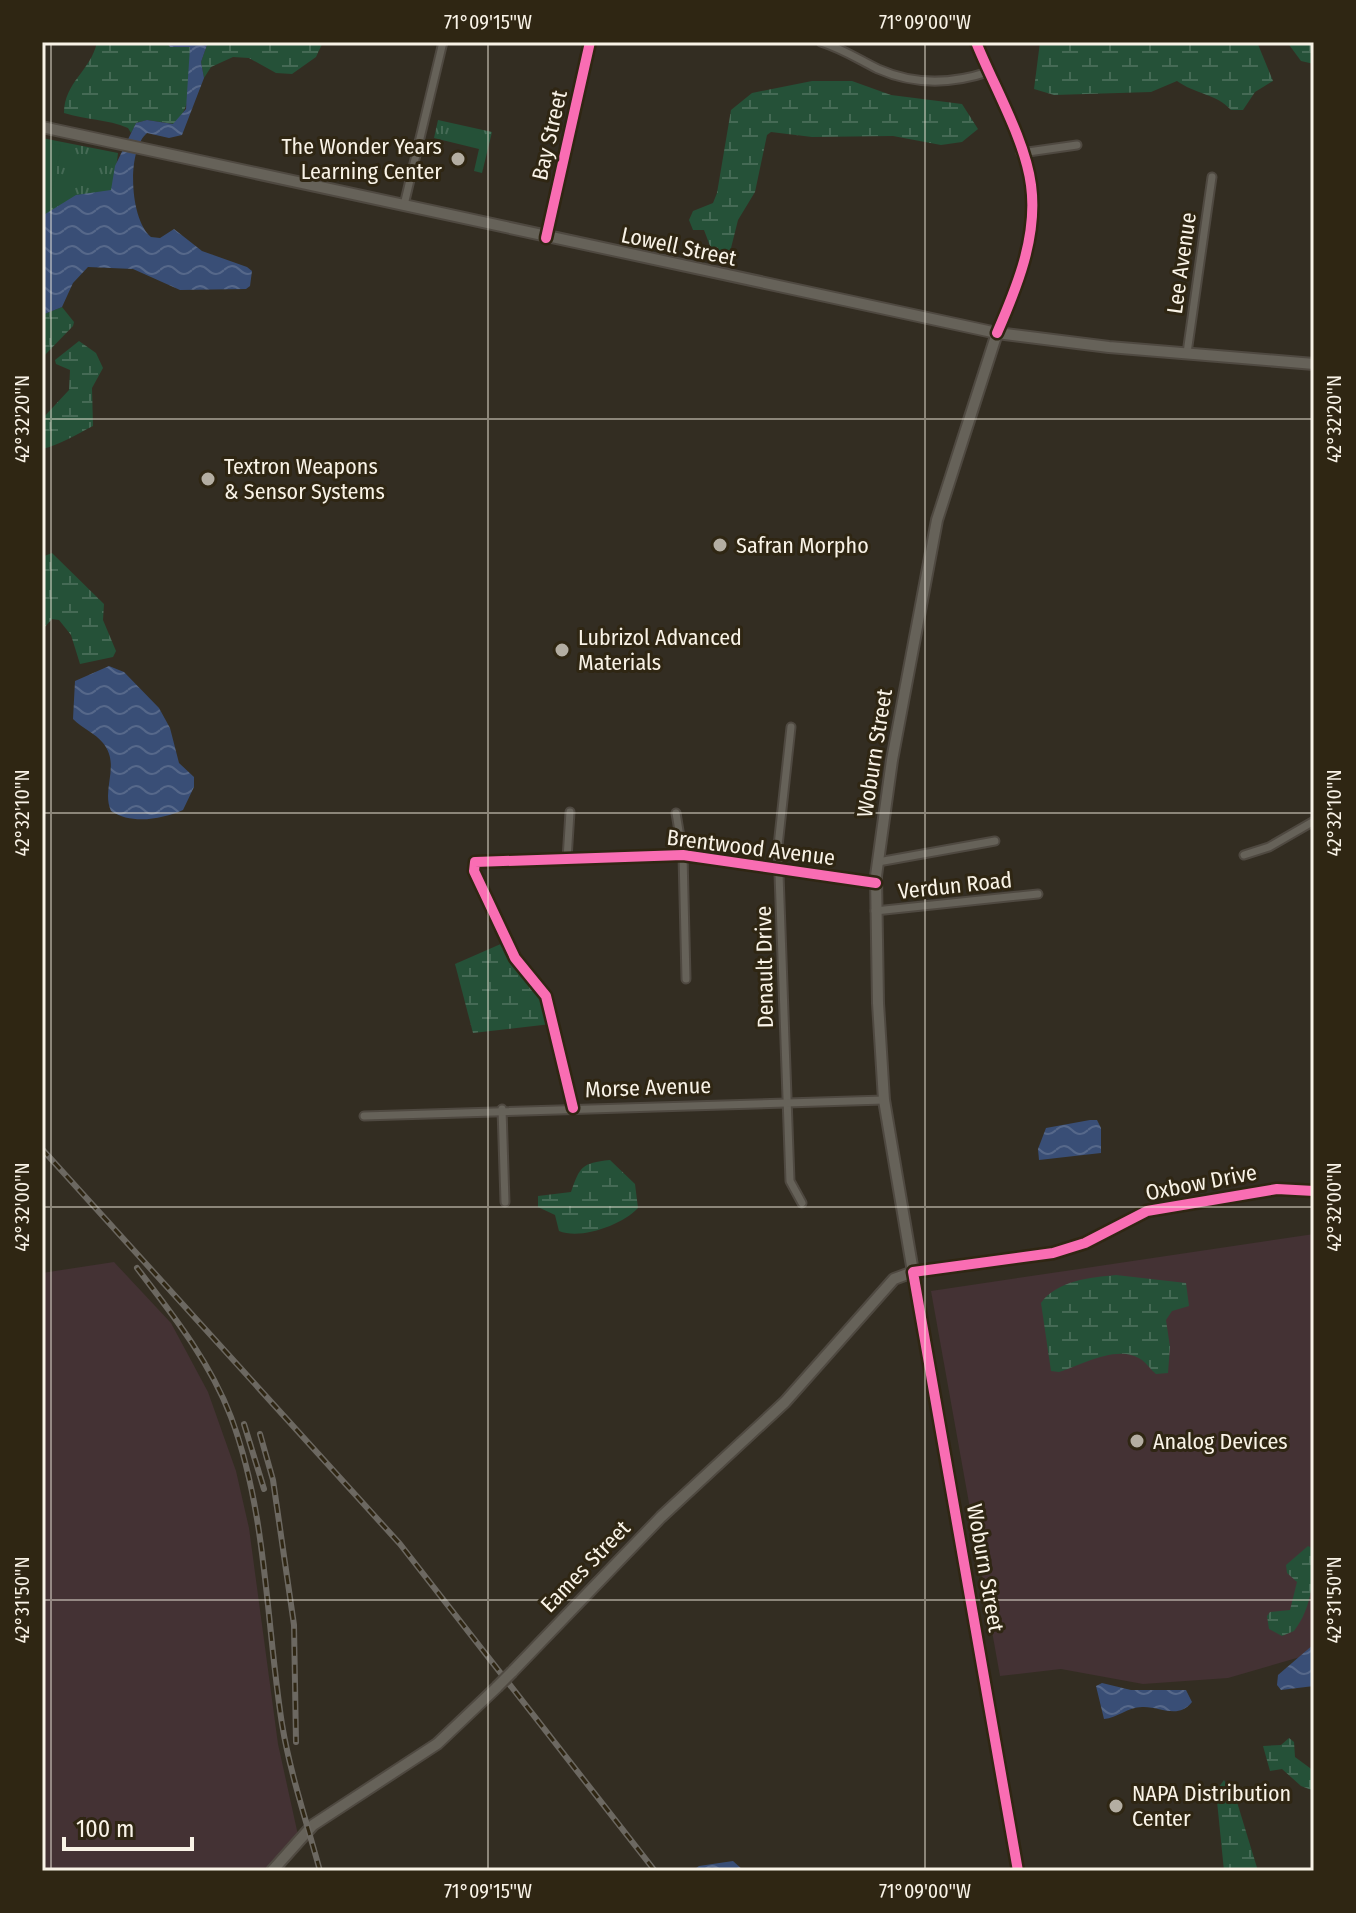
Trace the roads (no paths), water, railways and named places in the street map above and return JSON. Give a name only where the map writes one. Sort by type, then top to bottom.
[{"type":"main road","name":"Lowell Street","points":[[42,127],[997,333],[1314,364]]},
{"type":"main road","name":"Woburn Street","points":[[913,1272],[884,1100],[876,883],[892,760],[934,530],[953,459],[997,333]]},
{"type":"main road","name":"Eames Street","points":[[272,1871],[311,1826],[437,1744],[512,1672],[661,1517],[785,1402],[894,1279],[913,1272]]},
{"type":"street","points":[[404,205],[443,42]]},
{"type":"street","name":"Bay Street","points":[[546,238],[590,42]]},
{"type":"street","points":[[821,42],[850,51],[885,72],[937,82],[956,82],[988,72]]},
{"type":"street","name":"Woburn Street","points":[[976,42],[1021,153],[1032,192],[1028,241],[997,333]]},
{"type":"street","points":[[1021,153],[1077,145]]},
{"type":"street","name":"Lee Avenue","points":[[1187,353],[1212,177]]},
{"type":"street","name":"Denault Drive","points":[[791,727],[779,820],[779,868],[790,1185],[802,1203]]},
{"type":"street","points":[[567,859],[570,812]]},
{"type":"street","points":[[676,813],[683,855],[686,979]]},
{"type":"street","points":[[1244,855],[1266,848],[1314,821]]},
{"type":"street","points":[[878,862],[995,841]]},
{"type":"street","name":"Brentwood Avenue","points":[[573,1108],[548,1001],[515,958],[474,871],[476,862],[683,855],[876,883]]},
{"type":"street","name":"Verdun Road","points":[[875,911],[1038,894]]},
{"type":"street","name":"Morse Avenue","points":[[364,1116],[502,1109],[884,1100]]},
{"type":"street","points":[[502,1109],[505,1202]]},
{"type":"street","name":"Oxbow Drive","points":[[913,1272],[1053,1253],[1085,1243],[1124,1220],[1154,1210],[1270,1190],[1314,1191]]},
{"type":"street","name":"Woburn Street","points":[[913,1272],[1018,1871]]},
{"type":"water","points":[[166,42],[208,42],[201,62],[204,78],[182,135],[169,138],[147,133],[140,142],[133,185],[139,216],[151,237],[160,238],[174,229],[202,251],[247,267],[252,271],[250,286],[246,289],[180,290],[133,269],[88,267],[73,283],[62,307],[42,315],[42,216],[76,195],[111,190],[115,166],[136,123],[147,120],[173,124],[186,109],[190,47],[170,47]]},
{"type":"water","points":[[109,666],[124,672],[159,708],[170,728],[179,763],[194,777],[194,787],[183,810],[147,819],[128,818],[111,811],[108,751],[100,739],[73,719],[75,681]]},
{"type":"water","points":[[1097,1120],[1101,1128],[1101,1153],[1039,1160],[1038,1149],[1046,1128]]},
{"type":"water","points":[[1314,1644],[1314,1686],[1281,1690],[1277,1685],[1278,1675]]},
{"type":"water","points":[[1102,1683],[1131,1690],[1186,1690],[1192,1702],[1181,1710],[1137,1707],[1104,1719],[1096,1686]]},
{"type":"water","points":[[733,1861],[744,1871],[692,1871],[699,1866]]},
{"type":"railway","points":[[42,1149],[400,1544],[655,1871]]},
{"type":"railway","points":[[137,1268],[213,1377],[243,1454],[259,1530],[285,1742],[320,1871]]},
{"type":"railway","points":[[244,1424],[264,1489]]},
{"type":"railway","points":[[260,1434],[273,1480],[294,1625],[296,1742]]},
{"type":"place","name":"The Wonder Years Learning Center","points":[[458,159]]},
{"type":"place","name":"Textron Weapons & Sensor Systems","points":[[208,479]]},
{"type":"place","name":"Safran Morpho","points":[[720,545]]},
{"type":"place","name":"Lubrizol Advanced Materials","points":[[562,650]]},
{"type":"place","name":"Analog Devices","points":[[1137,1441]]},
{"type":"place","name":"NAPA Distribution Center","points":[[1116,1806]]}]
